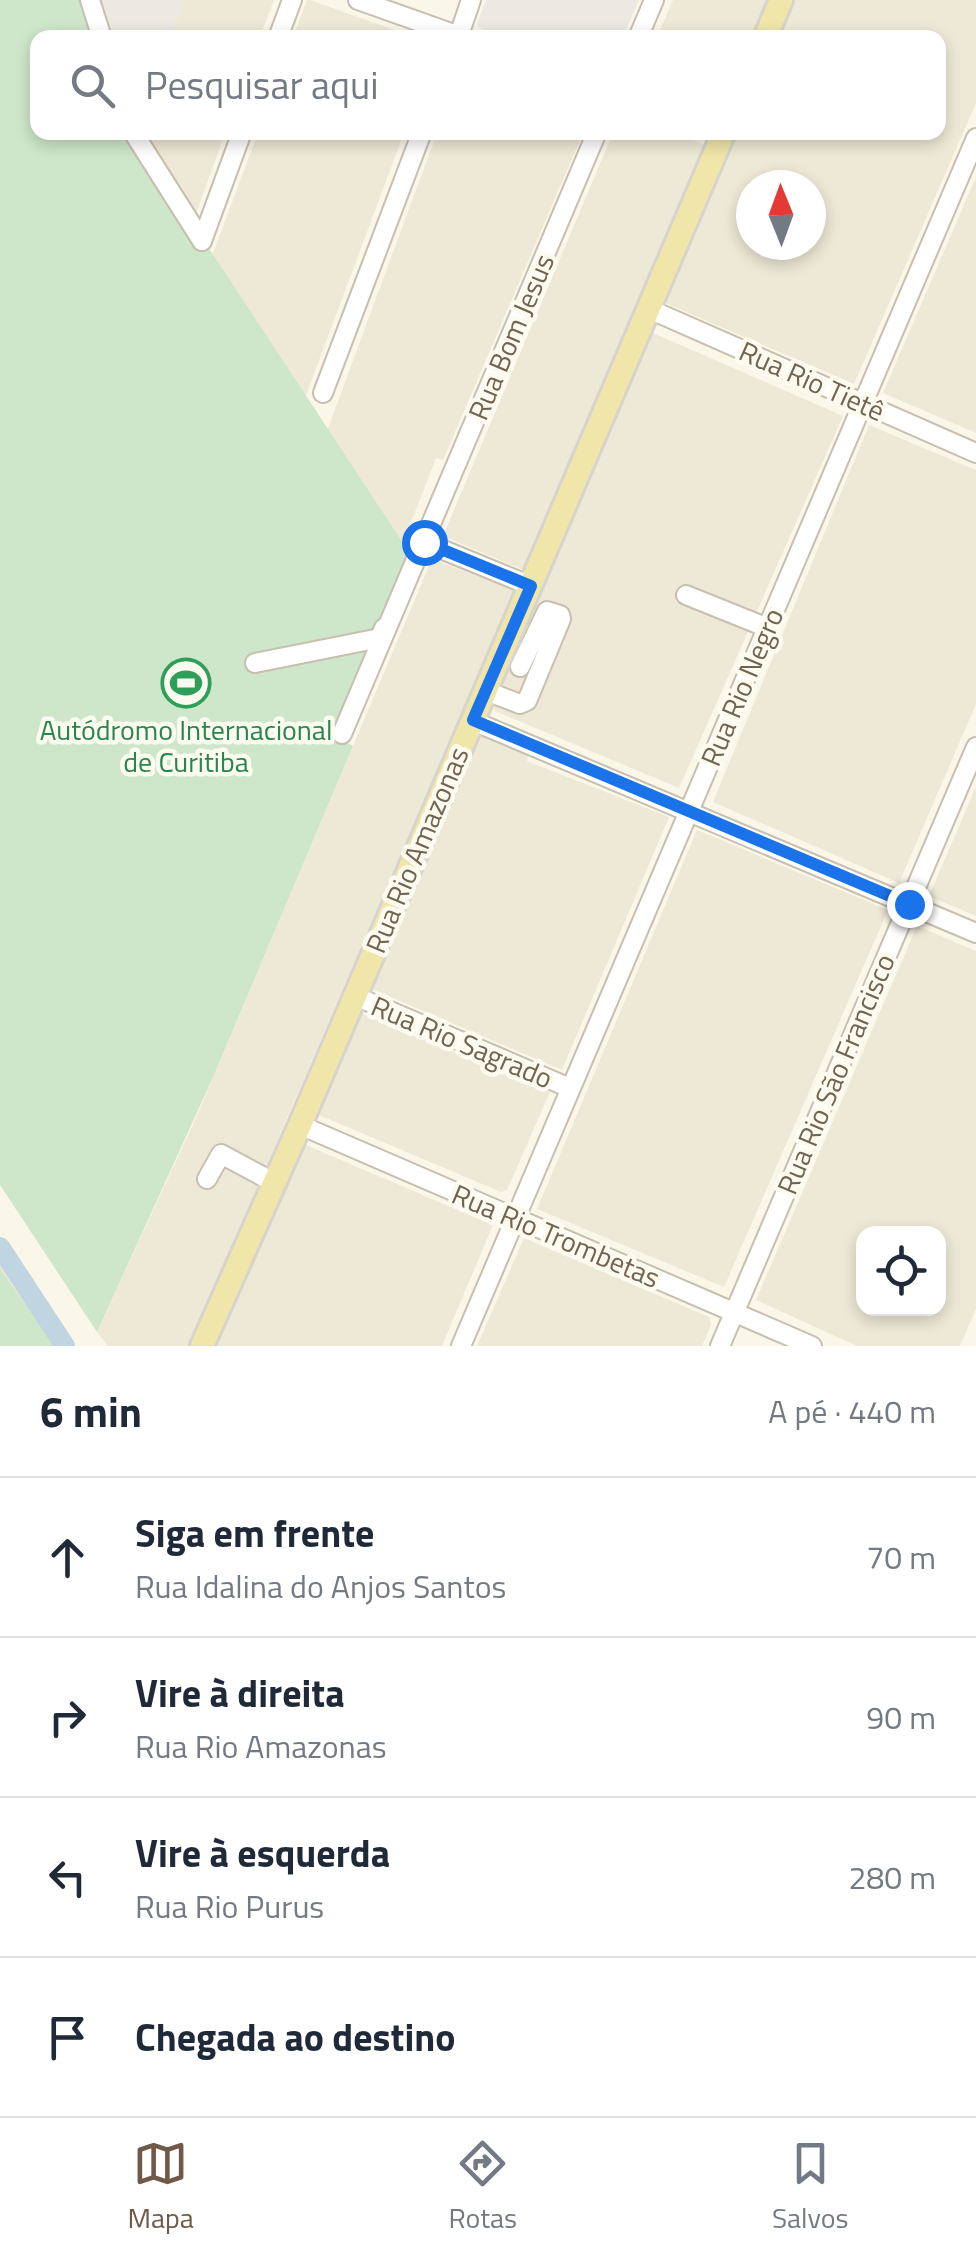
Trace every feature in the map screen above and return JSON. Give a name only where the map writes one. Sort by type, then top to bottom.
[{"type":"main road","points":[[767,30],[780,0]]},
{"type":"main road","name":"Rua Rio Amazonas","points":[[202,1346],[531,586],[718,140]]},
{"type":"street","points":[[90,0],[99,30]]},
{"type":"street","points":[[281,30],[292,0]]},
{"type":"street","points":[[358,0],[441,30]]},
{"type":"street","points":[[462,30],[471,0]]},
{"type":"street","points":[[641,30],[654,0]]},
{"type":"street","name":"Rua Rio Negro","points":[[460,1346],[976,138]]},
{"type":"street","points":[[138,140],[202,241],[239,140]]},
{"type":"street","points":[[323,394],[419,140]]},
{"type":"street","name":"Rua Bom Jesus","points":[[424,542],[594,140]]},
{"type":"street","name":"Rua Rio Tietê","points":[[649,309],[976,452]]},
{"type":"street","points":[[424,542],[531,586]]},
{"type":"street","points":[[255,663],[380,638],[424,542]]},
{"type":"street","points":[[342,734],[424,542]]},
{"type":"street","points":[[686,595],[768,628]]},
{"type":"street","points":[[486,690],[520,704],[527,702],[561,620],[560,614],[547,611],[520,667]]},
{"type":"street","points":[[473,720],[976,933]]},
{"type":"street","name":"Rua Rio São Francisco","points":[[720,1346],[976,747]]},
{"type":"street","name":"Rua Rio Sagrado","points":[[355,996],[570,1088]]},
{"type":"street","name":"Rua Rio Trombetas","points":[[300,1125],[812,1346]]},
{"type":"street","points":[[208,1179],[221,1154],[275,1183]]},
{"type":"shaded area","points":[[90,0],[184,0],[173,30],[100,30]]},
{"type":"shaded area","points":[[184,0],[274,0],[263,30],[173,30]]},
{"type":"shaded area","points":[[310,0],[394,30],[296,30]]},
{"type":"shaded area","points":[[486,0],[639,0],[626,30],[484,30],[477,24]]},
{"type":"shaded area","points":[[673,0],[767,0],[754,30],[660,30]]},
{"type":"shaded area","points":[[795,0],[976,0],[976,103],[854,384],[665,303],[735,140],[946,140],[946,30],[782,30]]},
{"type":"shaded area","points":[[140,140],[222,140],[192,225]]},
{"type":"shaded area","points":[[255,140],[401,140],[305,398],[212,256]]},
{"type":"shaded area","points":[[434,140],[580,140],[443,460],[436,458],[403,543],[327,431]]},
{"type":"shaded area","points":[[610,140],[693,140],[705,145],[526,571],[443,536]]},
{"type":"shaded area","points":[[976,177],[976,433],[883,393]]},
{"type":"shaded area","points":[[653,333],[843,416],[679,788],[495,711],[493,705]]},
{"type":"shaded area","points":[[869,425],[976,470],[976,704],[899,883],[713,802]]},
{"type":"shaded area","points":[[432,559],[514,590],[189,1346],[108,1346],[97,1332],[199,1111]]},
{"type":"shaded area","points":[[478,735],[528,756],[527,761],[669,817],[562,1070],[374,990]]},
{"type":"shaded area","points":[[976,787],[976,916],[929,896]]},
{"type":"shaded area","points":[[697,830],[888,910],[724,1287],[537,1209]]},
{"type":"shaded area","points":[[917,926],[976,951],[976,1309],[960,1346],[857,1346],[756,1300]]},
{"type":"shaded area","points":[[361,1013],[550,1092],[507,1190],[501,1192],[319,1115]]},
{"type":"shaded area","points":[[306,1145],[493,1225],[442,1346],[217,1346],[300,1150]]},
{"type":"shaded area","points":[[524,1238],[709,1317],[711,1325],[702,1346],[477,1346]]},
{"type":"shaded area","points":[[0,1245],[53,1319],[71,1346],[0,1346]]},
{"type":"green space","name":"Autódromo Internacional de Curitiba","points":[[0,0],[90,0],[100,30],[30,30],[30,140],[138,140],[403,543],[427,553],[346,742],[353,746],[214,1075],[97,1332],[0,1185]]},
{"type":"green space","points":[[0,1269],[55,1346],[0,1346]]},
{"type":"waterway","points":[[0,1247],[65,1346]]},
{"type":"place","name":"Autódromo Internacional de Curitiba","points":[[186,683]]},
{"type":"route","points":[[424,542],[531,586],[473,720],[909,904]]}]
